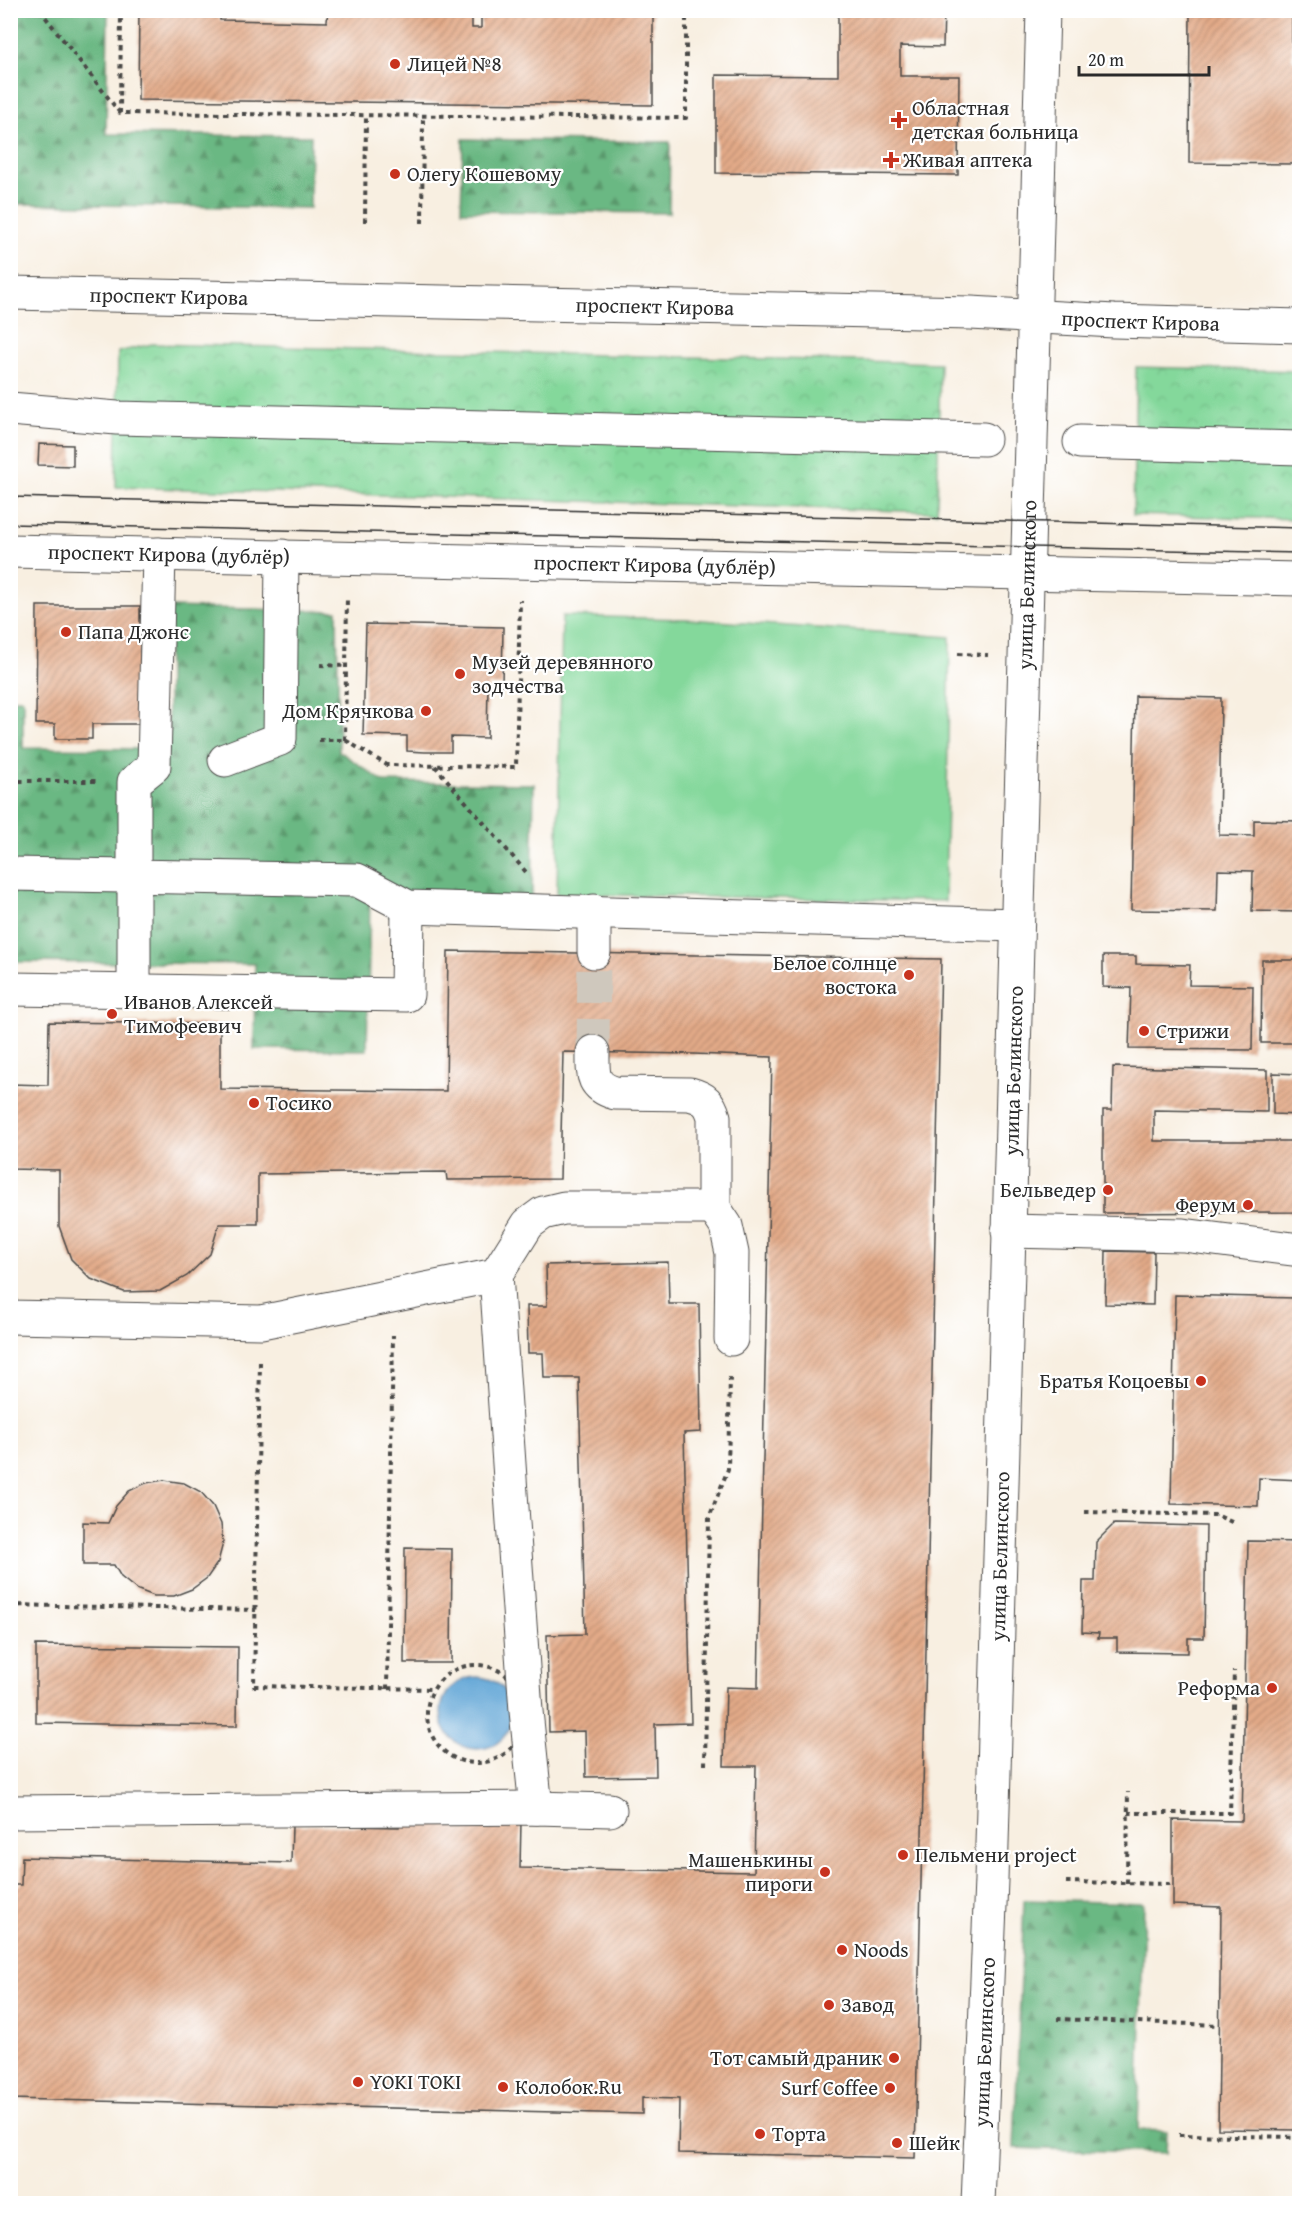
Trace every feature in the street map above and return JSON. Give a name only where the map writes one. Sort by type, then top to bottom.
[{"type":"street","name":"улица Белинского","points":[[978,2204],[991,1880],[1043,10]]},
{"type":"street","name":"проспект Кирова","points":[[10,293],[971,313],[1299,326]]},
{"type":"street","points":[[10,409],[117,418],[984,439]]},
{"type":"street","points":[[1080,442],[1299,448]]},
{"type":"street","name":"проспект Кирова (дублёр)","points":[[10,551],[1299,579]]},
{"type":"street","points":[[134,991],[134,782],[154,766],[159,554]]},
{"type":"street","points":[[225,760],[280,739],[282,556]]},
{"type":"street","points":[[10,874],[357,880],[408,907],[1017,925]]},
{"type":"street","points":[[10,989],[407,995],[408,907]]},
{"type":"street","points":[[594,912],[594,952]]},
{"type":"street","points":[[593,1052],[596,1082],[604,1090],[615,1094],[690,1094],[702,1097],[710,1105],[714,1117],[714,1208],[726,1226],[732,1253],[731,1338]]},
{"type":"street","points":[[536,1808],[526,1711],[496,1275],[528,1224],[543,1213],[564,1208],[714,1208]]},
{"type":"street","points":[[1008,1231],[1183,1235],[1299,1250]]},
{"type":"street","points":[[10,1317],[261,1322],[496,1275]]},
{"type":"street","points":[[10,1812],[536,1808],[610,1810]]},
{"type":"path","points":[[40,10],[120,113]]},
{"type":"path","points":[[120,113],[121,10]]},
{"type":"path","points":[[120,113],[686,118],[686,10]]},
{"type":"path","points":[[365,222],[366,116]]},
{"type":"path","points":[[422,223],[423,116]]},
{"type":"path","points":[[345,740],[347,596]]},
{"type":"path","points":[[280,739],[345,740],[387,765],[516,767],[520,600]]},
{"type":"path","points":[[958,654],[991,655]]},
{"type":"path","points":[[435,765],[559,911]]},
{"type":"path","points":[[10,781],[134,782]]},
{"type":"path","points":[[387,1689],[394,1294]]},
{"type":"path","points":[[261,1322],[254,1686],[433,1689]]},
{"type":"path","points":[[705,1765],[709,1518],[728,1469],[731,1338]]},
{"type":"path","points":[[1085,1512],[1216,1515],[1234,1523]]},
{"type":"path","points":[[10,1605],[256,1610]]},
{"type":"path","points":[[467,1665],[494,1668],[507,1675],[523,1697],[526,1711],[522,1731],[511,1750],[500,1758],[486,1763],[472,1763],[459,1760],[441,1748],[430,1731],[428,1710],[433,1689],[453,1670],[467,1665]]},
{"type":"path","points":[[1128,1813],[1230,1813],[1234,1671]]},
{"type":"path","points":[[1127,1883],[1128,1792]]},
{"type":"path","points":[[1066,1881],[1172,1884]]},
{"type":"path","points":[[1058,2019],[1218,2025]]},
{"type":"path","points":[[1179,2135],[1299,2137]]},
{"type":"green space","points":[[11,10],[108,11],[106,134],[311,136],[310,208],[11,204]]},
{"type":"green space","points":[[463,139],[670,142],[669,213],[461,211]]},
{"type":"green space","points":[[152,344],[940,363],[937,512],[116,487],[118,352]]},
{"type":"green space","points":[[1136,367],[1299,371],[1299,519],[1133,515]]},
{"type":"green space","points":[[168,607],[337,611],[339,751],[384,782],[534,784],[532,898],[370,897],[367,1050],[254,1049],[255,964],[11,962],[11,699],[23,699],[23,748],[168,749]]},
{"type":"green space","points":[[562,616],[687,619],[950,637],[945,901],[557,894]]},
{"type":"green space","points":[[1024,1900],[1144,1903],[1138,2130],[1167,2131],[1166,2153],[1014,2148]]},
{"type":"water","points":[[477,1677],[497,1683],[507,1693],[513,1713],[507,1733],[497,1743],[477,1749],[457,1743],[447,1733],[441,1713],[447,1693],[457,1683]]},
{"type":"building","name":"Лицей №8","points":[[139,10],[220,10],[220,20],[327,22],[328,10],[472,10],[472,28],[481,28],[481,10],[653,10],[653,105],[138,100]]},
{"type":"building","name":"Областная детская больница","points":[[838,10],[944,10],[943,47],[900,46],[900,76],[959,76],[958,175],[716,173],[716,75],[838,76]]},
{"type":"building","points":[[1190,10],[1292,10],[1292,60],[1300,60],[1300,164],[1189,163]]},
{"type":"building","points":[[39,444],[73,445],[73,466],[38,465]]},
{"type":"building","points":[[37,606],[140,606],[140,724],[92,724],[92,739],[55,739],[55,724],[36,724]]},
{"type":"building","name":"Дом Крячкова","points":[[366,624],[503,627],[502,686],[488,685],[487,738],[451,737],[451,752],[425,752],[407,751],[407,736],[363,735]]},
{"type":"building","points":[[1135,696],[1221,698],[1219,835],[1254,836],[1254,820],[1300,821],[1300,912],[1252,911],[1253,871],[1218,870],[1217,911],[1131,910]]},
{"type":"building","points":[[448,951],[941,959],[915,2158],[678,2153],[679,2099],[642,2098],[642,2114],[10,2099],[10,1885],[21,1885],[22,1857],[291,1863],[292,1825],[399,1827],[400,1818],[521,1821],[520,1868],[754,1872],[756,1766],[724,1766],[726,1687],[758,1688],[772,1057],[563,1052],[560,1179],[447,1180],[446,1172],[258,1174],[258,1224],[219,1224],[210,1254],[187,1276],[160,1291],[124,1292],[91,1279],[71,1259],[59,1226],[59,1170],[10,1169],[10,1084],[48,1085],[49,1022],[220,1024],[220,1089],[446,1091]]},
{"type":"building","points":[[1103,956],[1136,956],[1136,964],[1190,965],[1189,985],[1253,986],[1252,1050],[1129,1049],[1131,988],[1103,987]]},
{"type":"building","points":[[1262,960],[1300,960],[1300,1043],[1261,1043]]},
{"type":"building","points":[[1113,1067],[1267,1070],[1267,1112],[1154,1110],[1154,1141],[1300,1141],[1300,1212],[1103,1213],[1103,1110],[1112,1110]]},
{"type":"building","points":[[1273,1073],[1300,1074],[1300,1115],[1273,1114]]},
{"type":"building","points":[[1106,1251],[1154,1252],[1153,1305],[1105,1304]]},
{"type":"building","points":[[668,1262],[669,1304],[699,1304],[701,1432],[684,1433],[691,1723],[655,1724],[656,1776],[586,1777],[585,1731],[549,1732],[547,1635],[585,1634],[579,1378],[544,1378],[543,1353],[528,1353],[527,1306],[547,1306],[546,1265]]},
{"type":"building","points":[[1175,1295],[1296,1298],[1295,1342],[1300,1342],[1300,1480],[1259,1478],[1258,1506],[1171,1504]]},
{"type":"building","points":[[164,1480],[184,1483],[201,1492],[213,1506],[221,1524],[223,1543],[218,1562],[207,1578],[192,1589],[174,1596],[154,1596],[136,1589],[121,1577],[114,1565],[83,1565],[83,1522],[108,1523],[116,1506],[129,1491],[146,1483]]},
{"type":"building","points":[[1114,1524],[1206,1526],[1204,1638],[1188,1638],[1188,1653],[1117,1652],[1117,1638],[1098,1638],[1099,1633],[1082,1632],[1083,1581],[1095,1581],[1096,1542]]},
{"type":"building","points":[[1248,1541],[1300,1542],[1300,2130],[1218,2129],[1221,1907],[1173,1905],[1173,1820],[1242,1821]]},
{"type":"building","points":[[405,1548],[452,1549],[451,1663],[404,1663]]},
{"type":"building","points":[[36,1645],[238,1647],[237,1726],[36,1723]]},
{"type":"tunnel","points":[[593,1052],[594,952]]},
{"type":"tram line","points":[[10,497],[1300,528]]},
{"type":"tram line","points":[[10,524],[1300,553]]},
{"type":"place","name":"Лицей №8","points":[[395,64]]},
{"type":"place","name":"Областная детская больница","points":[[899,120]]},
{"type":"place","name":"Живая аптека","points":[[891,160]]},
{"type":"place","name":"Олегу Кошевому","points":[[395,174]]},
{"type":"place","name":"Папа Джонс","points":[[66,632]]},
{"type":"place","name":"Музей деревянного зодчества","points":[[460,674]]},
{"type":"place","name":"Дом Крячкова","points":[[426,711]]},
{"type":"place","name":"Белое солнце востока","points":[[909,975]]},
{"type":"place","name":"Иванов Алексей Тимофеевич","points":[[112,1014]]},
{"type":"place","name":"Стрижи","points":[[1144,1031]]},
{"type":"place","name":"Тосико","points":[[254,1103]]},
{"type":"place","name":"Бельведер","points":[[1108,1190]]},
{"type":"place","name":"Ферум","points":[[1248,1205]]},
{"type":"place","name":"Братья Коцоевы","points":[[1201,1381]]},
{"type":"place","name":"Реформа","points":[[1272,1688]]},
{"type":"place","name":"Пельмени project","points":[[903,1855]]},
{"type":"place","name":"Машенькины пироги","points":[[825,1872]]},
{"type":"place","name":"Noods","points":[[842,1950]]},
{"type":"place","name":"Завод","points":[[829,2005]]},
{"type":"place","name":"Тот самый драник","points":[[894,2058]]},
{"type":"place","name":"YOKI TOKI","points":[[358,2082]]},
{"type":"place","name":"Колобок.Ru","points":[[503,2087]]},
{"type":"place","name":"Surf Coffee","points":[[890,2088]]},
{"type":"place","name":"Торта","points":[[760,2134]]},
{"type":"place","name":"Шейк","points":[[897,2143]]}]
